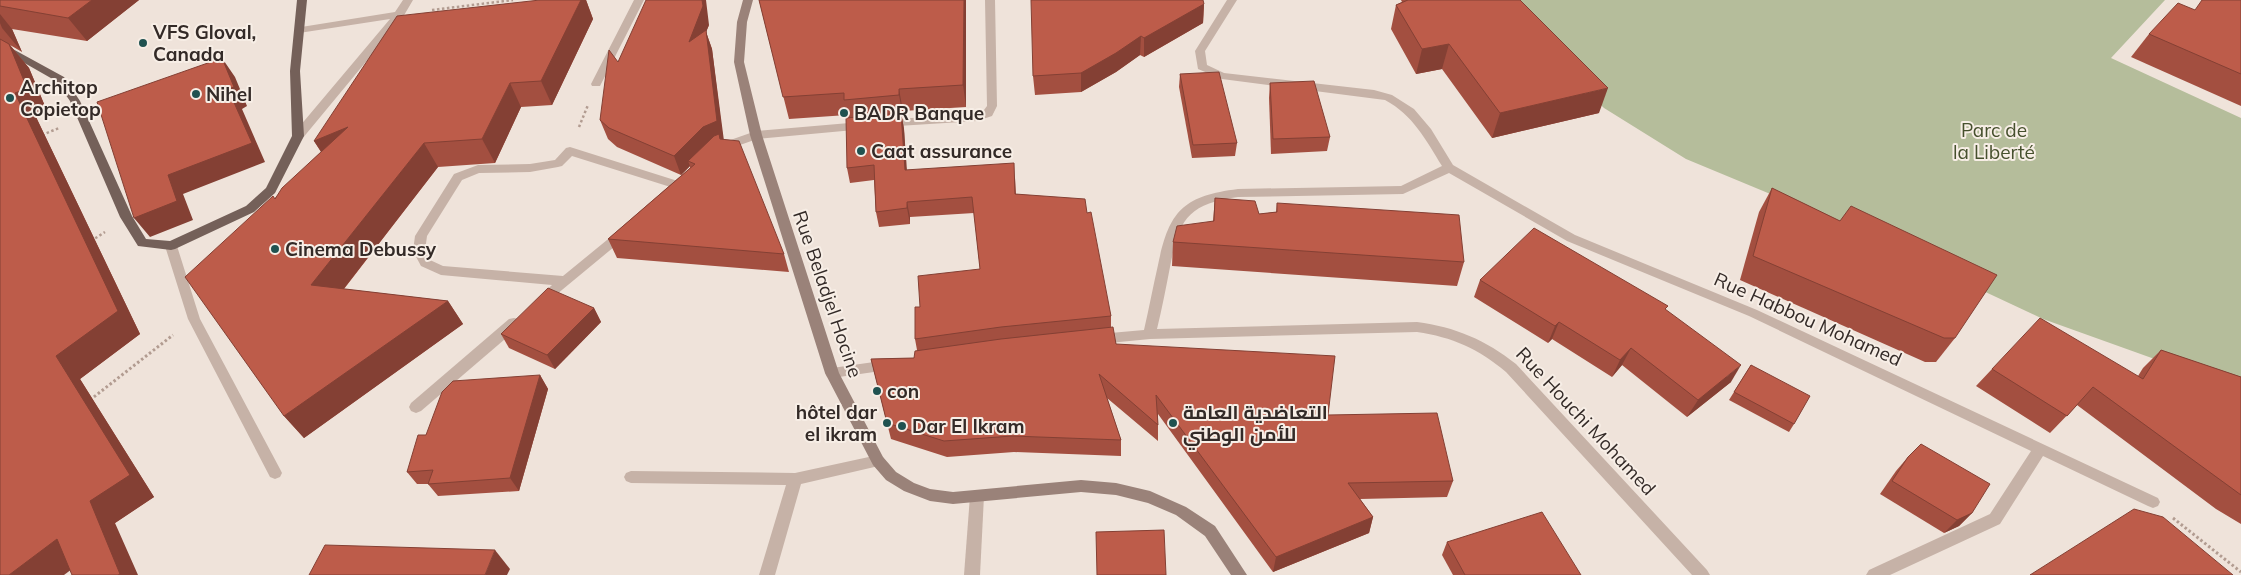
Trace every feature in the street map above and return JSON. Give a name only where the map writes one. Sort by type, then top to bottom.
[{"type":"main road","points":[[0,46],[60,79],[75,101],[126,217],[142,243],[171,246],[235,217],[262,200],[278,181],[298,136],[296,71],[302,0]]},
{"type":"street","points":[[298,136],[399,15],[408,0]]},
{"type":"street","points":[[596,84],[639,0]]},
{"type":"street","name":"Rue Beladjel Hocine","points":[[748,0],[742,22],[739,62],[756,135],[832,373],[878,461],[891,476],[909,487],[930,495],[953,498],[1081,486],[1116,488],[1150,497],[1181,511],[1210,531],[1239,575]]},
{"type":"street","points":[[709,156],[715,150],[756,135],[977,117],[988,113],[992,106],[990,0]]},
{"type":"street","points":[[1150,334],[1174,224],[1194,205],[1222,195],[1238,193],[1403,190],[1449,168],[1414,113],[1392,98],[1374,94],[1222,76],[1202,67],[1200,51],[1232,0]]},
{"type":"street","points":[[299,30],[399,15]]},
{"type":"street","points":[[564,281],[441,270],[425,263],[419,251],[421,236],[458,177],[478,168],[530,168],[558,163],[570,151],[676,190],[692,174]]},
{"type":"street","name":"Rue Habbou Mohamed","points":[[1449,168],[1571,238],[1753,313],[1960,409],[2153,502]]},
{"type":"street","points":[[416,407],[530,309],[634,224]]},
{"type":"street","points":[[171,246],[194,319],[275,473]]},
{"type":"street","name":"Rue Houchi Mohamed","points":[[1081,341],[1150,334],[1417,327],[1458,334],[1496,354],[1511,368],[1702,575]]},
{"type":"street","points":[[832,373],[898,363]]},
{"type":"street","points":[[1874,575],[1995,520],[2040,449]]},
{"type":"street","points":[[630,477],[795,479],[878,461]]},
{"type":"street","points":[[767,575],[795,479]]},
{"type":"street","points":[[972,575],[977,496]]},
{"type":"path","points":[[399,15],[512,0]]},
{"type":"path","points":[[570,151],[596,84]]},
{"type":"path","points":[[36,138],[82,118]]},
{"type":"path","points":[[90,242],[126,217]]},
{"type":"path","points":[[85,404],[194,319]]},
{"type":"path","points":[[2153,502],[2241,572]]},
{"type":"green space","name":"Parc de la Liberté","points":[[1503,0],[2165,0],[2111,58],[2241,118],[2241,390],[2043,319],[1821,215],[1686,159],[1604,108],[1522,29]]},
{"type":"building","points":[[0,0],[92,0],[68,18],[0,6]]},
{"type":"building","points":[[540,0],[581,0],[541,81],[510,83],[482,139],[424,143],[311,285],[448,301],[284,416],[185,277],[273,196],[275,199],[282,188],[348,127],[314,141],[397,16]]},
{"type":"building","points":[[646,0],[702,0],[703,6],[689,42],[706,30],[717,121],[703,127],[674,156],[609,128],[600,120],[609,50],[618,62]]},
{"type":"building","points":[[759,0],[964,0],[963,85],[899,89],[899,95],[844,100],[844,93],[783,97]]},
{"type":"building","points":[[1031,0],[1203,0],[1204,4],[1144,38],[1141,36],[1081,73],[1033,76]]},
{"type":"building","points":[[1408,0],[1520,0],[1608,88],[1500,113],[1449,44],[1422,49],[1396,5]]},
{"type":"building","points":[[2202,0],[2241,0],[2241,74],[2149,34],[2178,3],[2195,10]]},
{"type":"building","points":[[0,39],[9,44],[27,88],[15,93],[118,311],[56,356],[130,475],[90,501],[120,574],[118,575],[72,575],[57,539],[9,575],[0,575]]},
{"type":"building","points":[[222,58],[234,87],[228,89],[252,143],[168,175],[177,201],[134,218],[97,102]]},
{"type":"building","points":[[1219,72],[1237,143],[1193,145],[1180,74]]},
{"type":"building","points":[[1314,81],[1330,137],[1273,139],[1270,83]]},
{"type":"building","points":[[901,113],[905,170],[1014,163],[1015,194],[1085,199],[1087,213],[1091,212],[1111,316],[1001,327],[915,339],[915,307],[920,307],[918,276],[980,269],[972,197],[907,202],[907,208],[876,212],[874,165],[847,168],[846,118]]},
{"type":"building","points":[[719,134],[720,139],[739,141],[784,254],[608,239],[695,164],[688,161],[714,136]]},
{"type":"building","points":[[1772,188],[1840,221],[1851,206],[1997,275],[1955,338],[1944,338],[1753,256]]},
{"type":"building","points":[[1215,198],[1255,201],[1259,214],[1277,212],[1277,203],[1459,215],[1464,262],[1173,242],[1177,226],[1214,221]]},
{"type":"building","points":[[1534,228],[1668,306],[1665,309],[1741,365],[1698,400],[1631,348],[1620,360],[1559,322],[1555,326],[1480,280]]},
{"type":"building","points":[[548,288],[594,308],[547,355],[501,334]]},
{"type":"building","points":[[2040,318],[2143,379],[2161,350],[2241,377],[2241,495],[2093,387],[2067,416],[1992,369]]},
{"type":"building","points":[[1113,327],[1116,344],[1335,356],[1328,415],[1437,413],[1453,481],[1348,483],[1373,517],[1276,557],[1156,395],[1158,425],[1099,374],[1121,440],[1012,436],[944,441],[887,423],[871,359],[914,358],[915,351],[1001,339]]},
{"type":"building","points":[[1751,365],[1810,396],[1794,424],[1734,392]]},
{"type":"building","points":[[540,375],[510,478],[428,484],[433,470],[407,472],[418,435],[426,435],[442,392],[453,381]]},
{"type":"building","points":[[1921,444],[1990,484],[1972,513],[1957,520],[1892,481],[1908,457]]},
{"type":"building","points":[[2134,509],[2163,517],[2233,575],[2030,575]]},
{"type":"building","points":[[1542,512],[1581,575],[1465,575],[1447,542]]},
{"type":"building","points":[[1164,530],[1166,575],[1097,575],[1096,532]]},
{"type":"building","points":[[325,545],[495,550],[485,575],[309,575]]},
{"type":"place","name":"VFS Gloval, Canada","points":[[143,43]]},
{"type":"place","name":"Nihel","points":[[196,94]]},
{"type":"place","name":"Architop Copietop","points":[[10,98]]},
{"type":"place","name":"BADR Banque","points":[[844,113]]},
{"type":"place","name":"Caat assurance","points":[[861,151]]},
{"type":"place","name":"Cinema Debussy","points":[[275,249]]},
{"type":"place","name":"con","points":[[877,391]]},
{"type":"place","name":"hôtel dar el ikram","points":[[887,423]]},
{"type":"place","name":"التعاضدية العامة للأمن الوطني","points":[[1173,423]]},
{"type":"place","name":"Dar El Ikram","points":[[902,426]]}]
